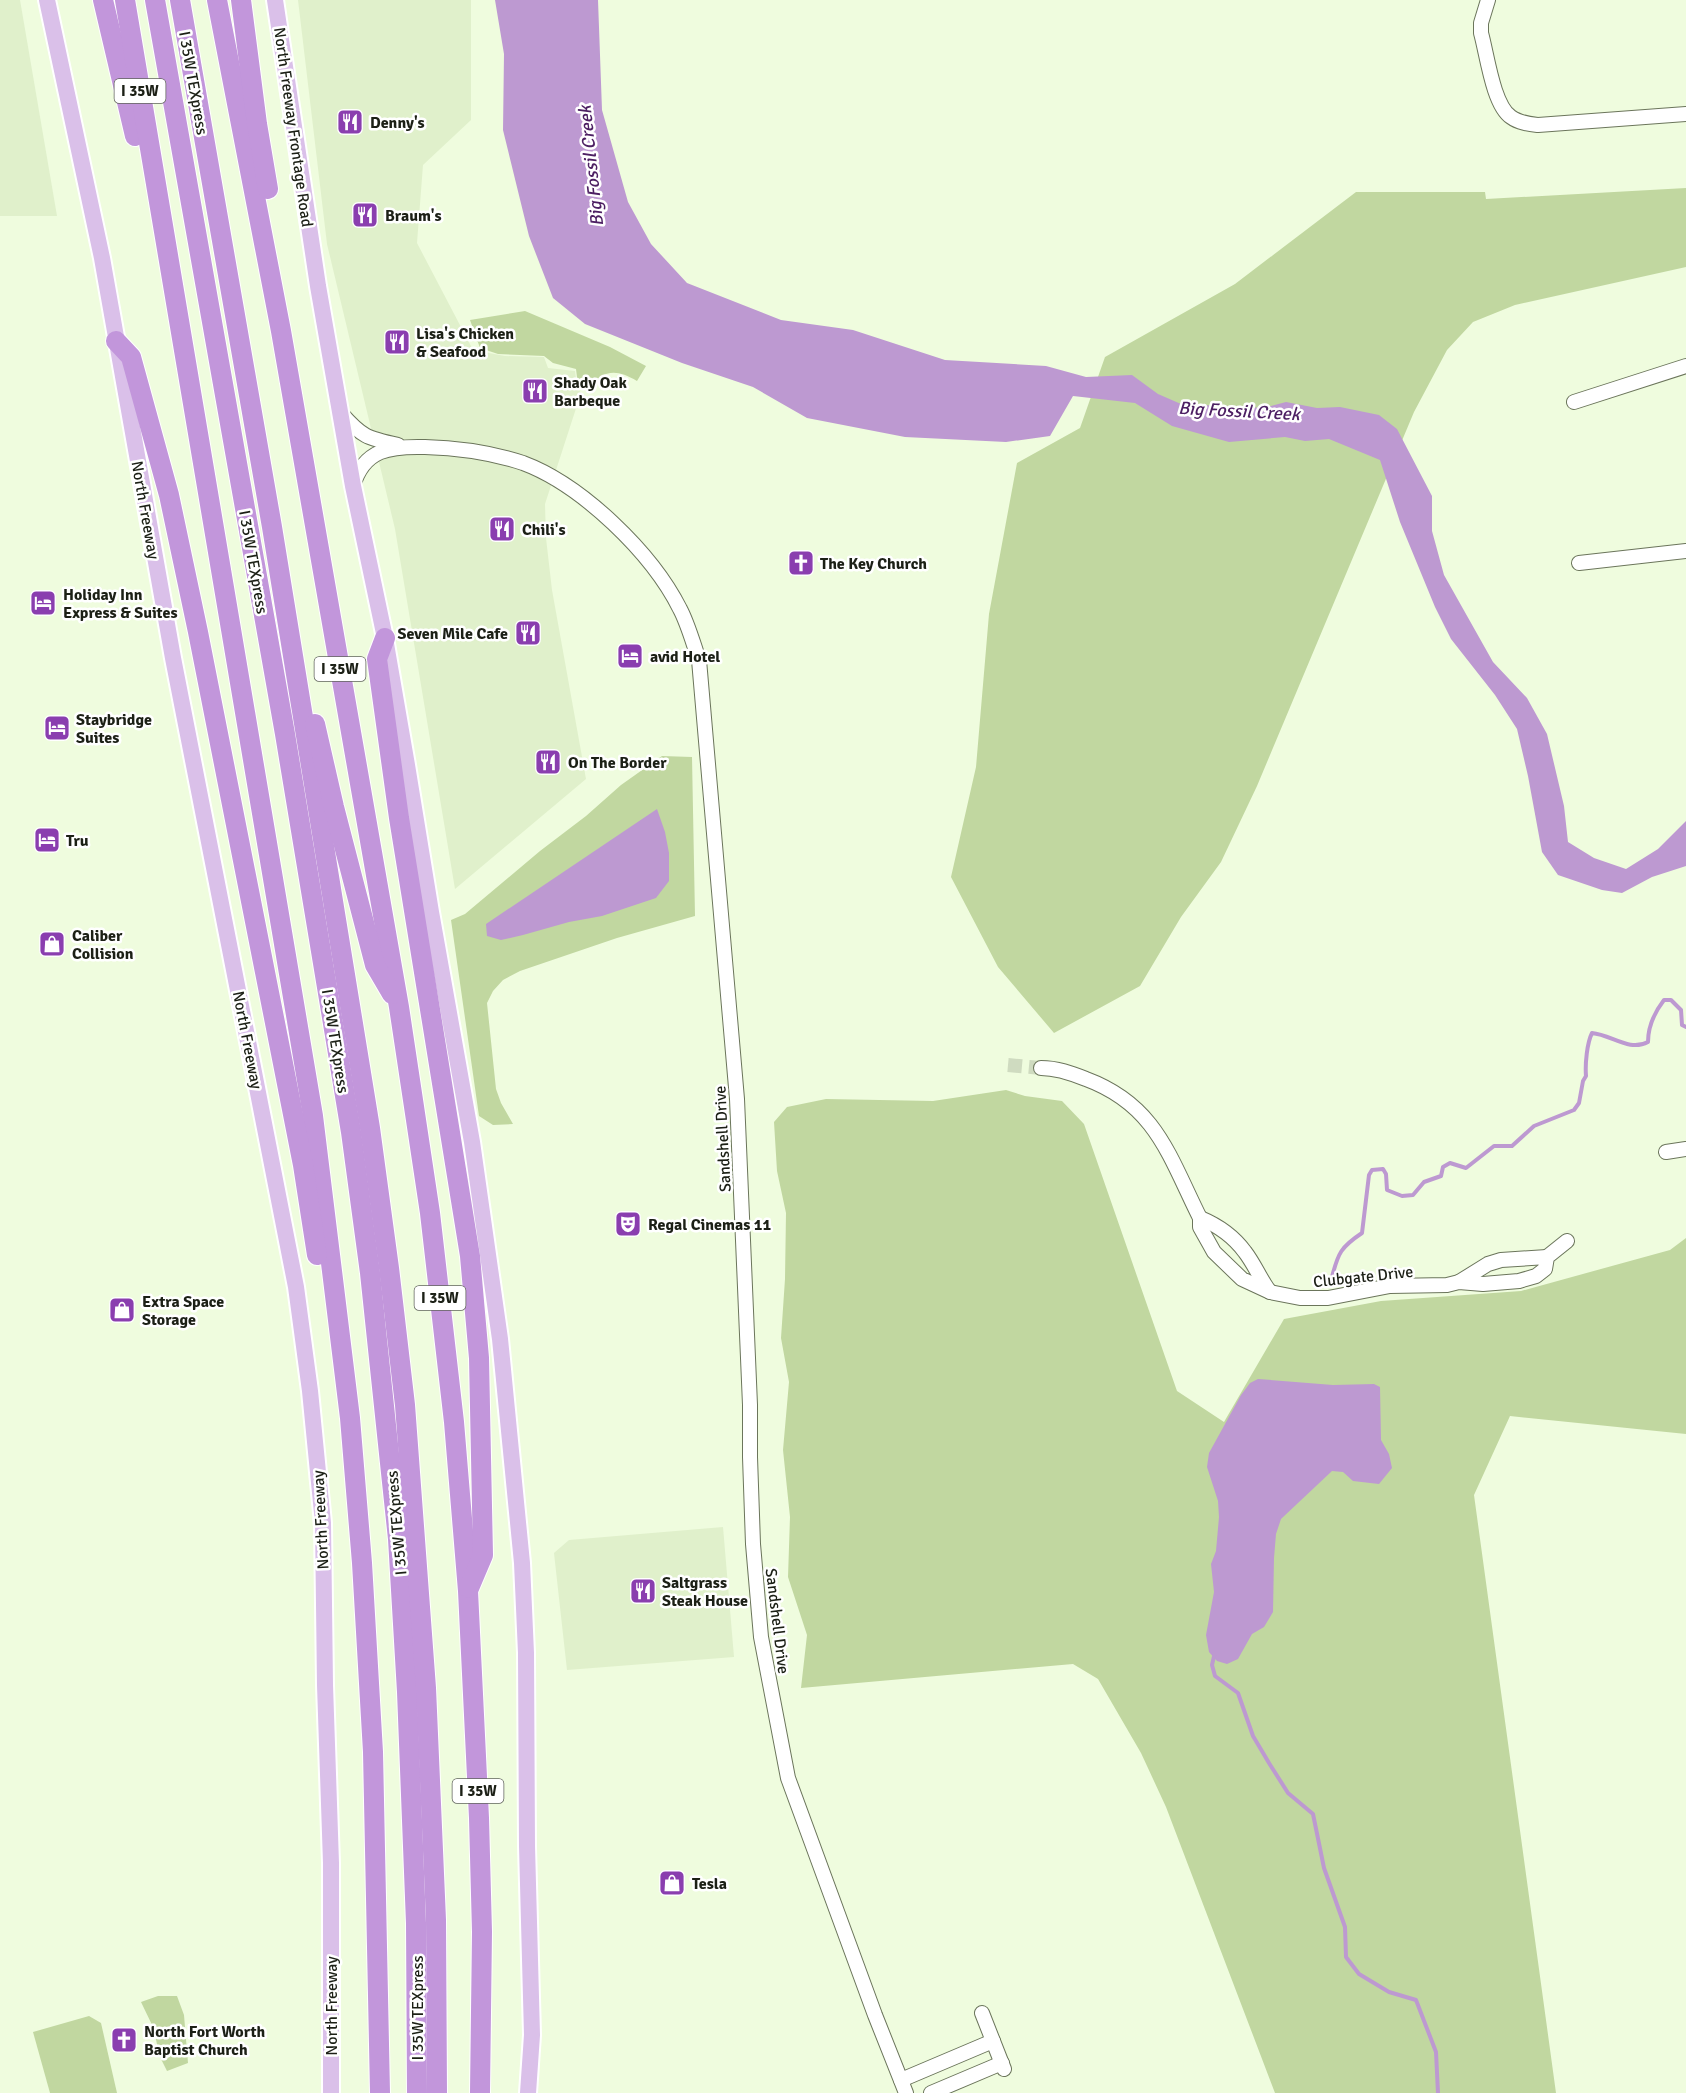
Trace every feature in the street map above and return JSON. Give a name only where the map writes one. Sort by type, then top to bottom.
[{"type":"highway","points":[[103,0],[139,155],[154,182]]},
{"type":"highway","name":"I 35W","points":[[125,0],[313,1116],[350,1418],[361,1544],[373,1752],[380,2093]]},
{"type":"highway","name":"I 35W TEXpress","points":[[155,0],[285,734],[351,1132],[370,1273],[398,1539],[407,1692],[416,1923],[417,2093]]},
{"type":"highway","name":"I 35W TEXpress","points":[[180,0],[272,527],[370,1128],[405,1405],[417,1538],[432,1798],[437,2093]]},
{"type":"highway","name":"I 35W","points":[[217,0],[281,331],[399,1007],[430,1213],[454,1422],[468,1591],[482,1932],[480,2093]]},
{"type":"highway","points":[[241,0],[256,124],[285,287],[281,331]]},
{"type":"highway","points":[[116,341],[131,357],[169,495],[303,1165],[321,1279],[335,1399],[350,1418]]},
{"type":"highway","points":[[272,527],[334,807],[375,965],[399,1007]]},
{"type":"highway","points":[[385,638],[377,659],[401,830],[470,1256],[476,1324],[483,1555],[468,1591]]},
{"type":"highway","points":[[368,2093],[368,2050],[378,2000]]},
{"type":"main road","name":"North Freeway","points":[[47,0],[96,230],[173,658],[296,1287],[310,1391],[323,1523],[325,1685],[331,1863],[331,2093]]},
{"type":"main road","name":"North Freeway Frontage Road","points":[[275,0],[313,254],[341,413]]},
{"type":"main road","points":[[341,413],[352,486],[385,638],[476,1165],[500,1339],[522,1563],[526,1653],[527,1846],[532,2035],[528,2093]]},
{"type":"street","points":[[1488,0],[1483,12],[1481,33],[1497,95],[1502,108],[1511,117],[1524,123],[1538,125],[1686,114]]},
{"type":"street","points":[[1574,402],[1686,366]]},
{"type":"street","name":"Sandshell Drive","points":[[341,413],[356,431],[371,438],[406,447]]},
{"type":"street","name":"Sandshell Drive","points":[[352,486],[357,472],[369,457],[382,450],[406,447],[457,448],[485,452],[524,464],[562,482],[620,530],[654,569],[681,609],[699,660],[737,1099],[750,1405],[753,1544],[761,1637],[788,1778],[903,2087]]},
{"type":"street","points":[[1579,563],[1686,551]]},
{"type":"street","name":"Clubgate Drive","points":[[1041,1068],[1067,1071],[1101,1084],[1128,1100],[1166,1146],[1200,1218],[1200,1227],[1214,1252],[1242,1279],[1270,1292],[1286,1297],[1315,1299],[1383,1287],[1519,1281],[1536,1276],[1545,1269],[1547,1257],[1566,1241]]},
{"type":"street","points":[[1666,1152],[1686,1149]]},
{"type":"street","points":[[1200,1218],[1237,1242],[1270,1292]]},
{"type":"street","points":[[1459,1282],[1488,1264],[1501,1260],[1547,1257]]},
{"type":"street","points":[[931,2093],[1003,2067],[982,2013]]},
{"type":"street","points":[[903,2087],[993,2041]]},
{"type":"shaded area","points":[[0,0],[20,0],[57,216],[0,216]]},
{"type":"shaded area","points":[[298,0],[471,0],[471,120],[423,165],[417,243],[473,350],[505,356],[544,357],[548,368],[575,371],[577,387],[581,393],[545,504],[552,590],[586,779],[455,889],[395,529],[327,244]]},
{"type":"shaded area","points":[[1686,188],[1686,267],[1515,305],[1473,322],[1447,350],[1414,412],[1257,786],[1221,862],[1181,917],[1140,986],[1054,1033],[998,967],[951,877],[976,767],[989,614],[1017,463],[1080,428],[1105,357],[1235,284],[1356,192],[1485,192],[1486,199]]},
{"type":"shaded area","points":[[525,311],[610,347],[646,366],[637,381],[622,374],[610,373],[598,378],[586,389],[578,385],[576,369],[553,363],[544,356],[498,354],[480,348],[470,320]]},
{"type":"shaded area","points":[[662,756],[692,757],[695,916],[617,938],[520,971],[503,980],[493,991],[487,1003],[496,1089],[513,1124],[493,1125],[479,1116],[451,920],[465,914],[621,785]]},
{"type":"shaded area","points":[[1006,1090],[1025,1096],[1062,1101],[1084,1124],[1177,1391],[1224,1422],[1284,1319],[1381,1301],[1521,1291],[1670,1250],[1686,1238],[1686,1434],[1510,1416],[1474,1495],[1556,2093],[1275,2093],[1166,1807],[1141,1753],[1098,1679],[1073,1664],[801,1688],[807,1635],[788,1577],[790,1517],[783,1450],[789,1382],[781,1338],[786,1213],[777,1171],[774,1122],[787,1107],[826,1099],[933,1101]]},
{"type":"shaded area","points":[[723,1527],[734,1657],[567,1670],[554,1553],[569,1540]]},
{"type":"shaded area","points":[[158,1996],[177,1996],[184,2015],[188,2063],[167,2071],[159,2055],[154,2029],[141,2002]]},
{"type":"shaded area","points":[[89,2016],[101,2023],[117,2093],[50,2093],[33,2032]]},
{"type":"water","name":"Big Fossil Creek","points":[[495,0],[598,0],[602,110],[628,202],[651,244],[687,283],[781,320],[853,330],[945,360],[1046,366],[1086,377],[1132,375],[1158,394],[1181,404],[1263,408],[1286,402],[1317,408],[1340,407],[1379,415],[1397,429],[1432,496],[1432,531],[1444,575],[1493,662],[1527,698],[1547,734],[1564,806],[1568,842],[1594,858],[1626,869],[1658,849],[1686,821],[1686,866],[1652,877],[1622,893],[1602,890],[1558,875],[1542,852],[1517,729],[1495,695],[1451,639],[1435,607],[1400,522],[1380,460],[1329,439],[1305,441],[1285,437],[1229,442],[1172,426],[1135,403],[1073,396],[1050,436],[1006,442],[905,437],[807,418],[753,387],[682,363],[585,324],[553,298],[529,236],[503,130],[504,54]]},
{"type":"water","points":[[657,809],[669,853],[669,881],[656,898],[602,916],[501,940],[487,936],[486,924]]},
{"type":"water","points":[[1258,1379],[1333,1385],[1374,1384],[1380,1387],[1381,1440],[1389,1454],[1392,1468],[1379,1484],[1353,1481],[1343,1472],[1332,1471],[1281,1519],[1276,1534],[1273,1612],[1264,1627],[1252,1634],[1238,1659],[1227,1664],[1217,1661],[1209,1652],[1206,1635],[1214,1592],[1211,1564],[1216,1551],[1219,1517],[1218,1501],[1207,1467],[1209,1453],[1241,1395],[1250,1383]]},
{"type":"waterway","points":[[1332,1277],[1341,1251],[1362,1233],[1369,1175],[1372,1170],[1383,1169],[1386,1174],[1387,1190],[1402,1196],[1413,1195],[1424,1182],[1441,1176],[1443,1167],[1450,1163],[1466,1168],[1494,1146],[1512,1146],[1534,1126],[1574,1110],[1579,1103],[1586,1076],[1587,1054],[1592,1033],[1627,1044],[1641,1045],[1648,1042],[1652,1020],[1664,1000],[1671,1000],[1681,1010],[1682,1025],[1686,1027]]},
{"type":"waterway","points":[[1215,1652],[1212,1665],[1215,1676],[1238,1693],[1253,1736],[1269,1763],[1288,1793],[1313,1814],[1324,1868],[1345,1927],[1346,1957],[1359,1974],[1389,1992],[1416,2000],[1436,2052],[1438,2093]]},
{"type":"tunnel","points":[[1008,1065],[1041,1068]]},
{"type":"place","name":"Denny's","points":[[350,122]]},
{"type":"place","name":"Braum's","points":[[365,215]]},
{"type":"place","name":"Lisa's Chicken & Seafood","points":[[397,342]]},
{"type":"place","name":"Shady Oak Barbeque","points":[[535,391]]},
{"type":"place","name":"Chili's","points":[[502,529]]},
{"type":"place","name":"The Key Church","points":[[801,563]]},
{"type":"place","name":"Holiday Inn Express & Suites","points":[[43,603]]},
{"type":"place","name":"Seven Mile Cafe","points":[[528,633]]},
{"type":"place","name":"avid Hotel","points":[[630,656]]},
{"type":"place","name":"Staybridge Suites","points":[[57,728]]},
{"type":"place","name":"On The Border","points":[[548,762]]},
{"type":"place","name":"Tru","points":[[47,840]]},
{"type":"place","name":"Caliber Collision","points":[[52,944]]},
{"type":"place","name":"Regal Cinemas 11","points":[[628,1224]]},
{"type":"place","name":"Extra Space Storage","points":[[122,1310]]},
{"type":"place","name":"Saltgrass Steak House","points":[[643,1591]]},
{"type":"place","name":"Tesla","points":[[672,1883]]},
{"type":"place","name":"North Fort Worth Baptist Church","points":[[124,2040]]}]
